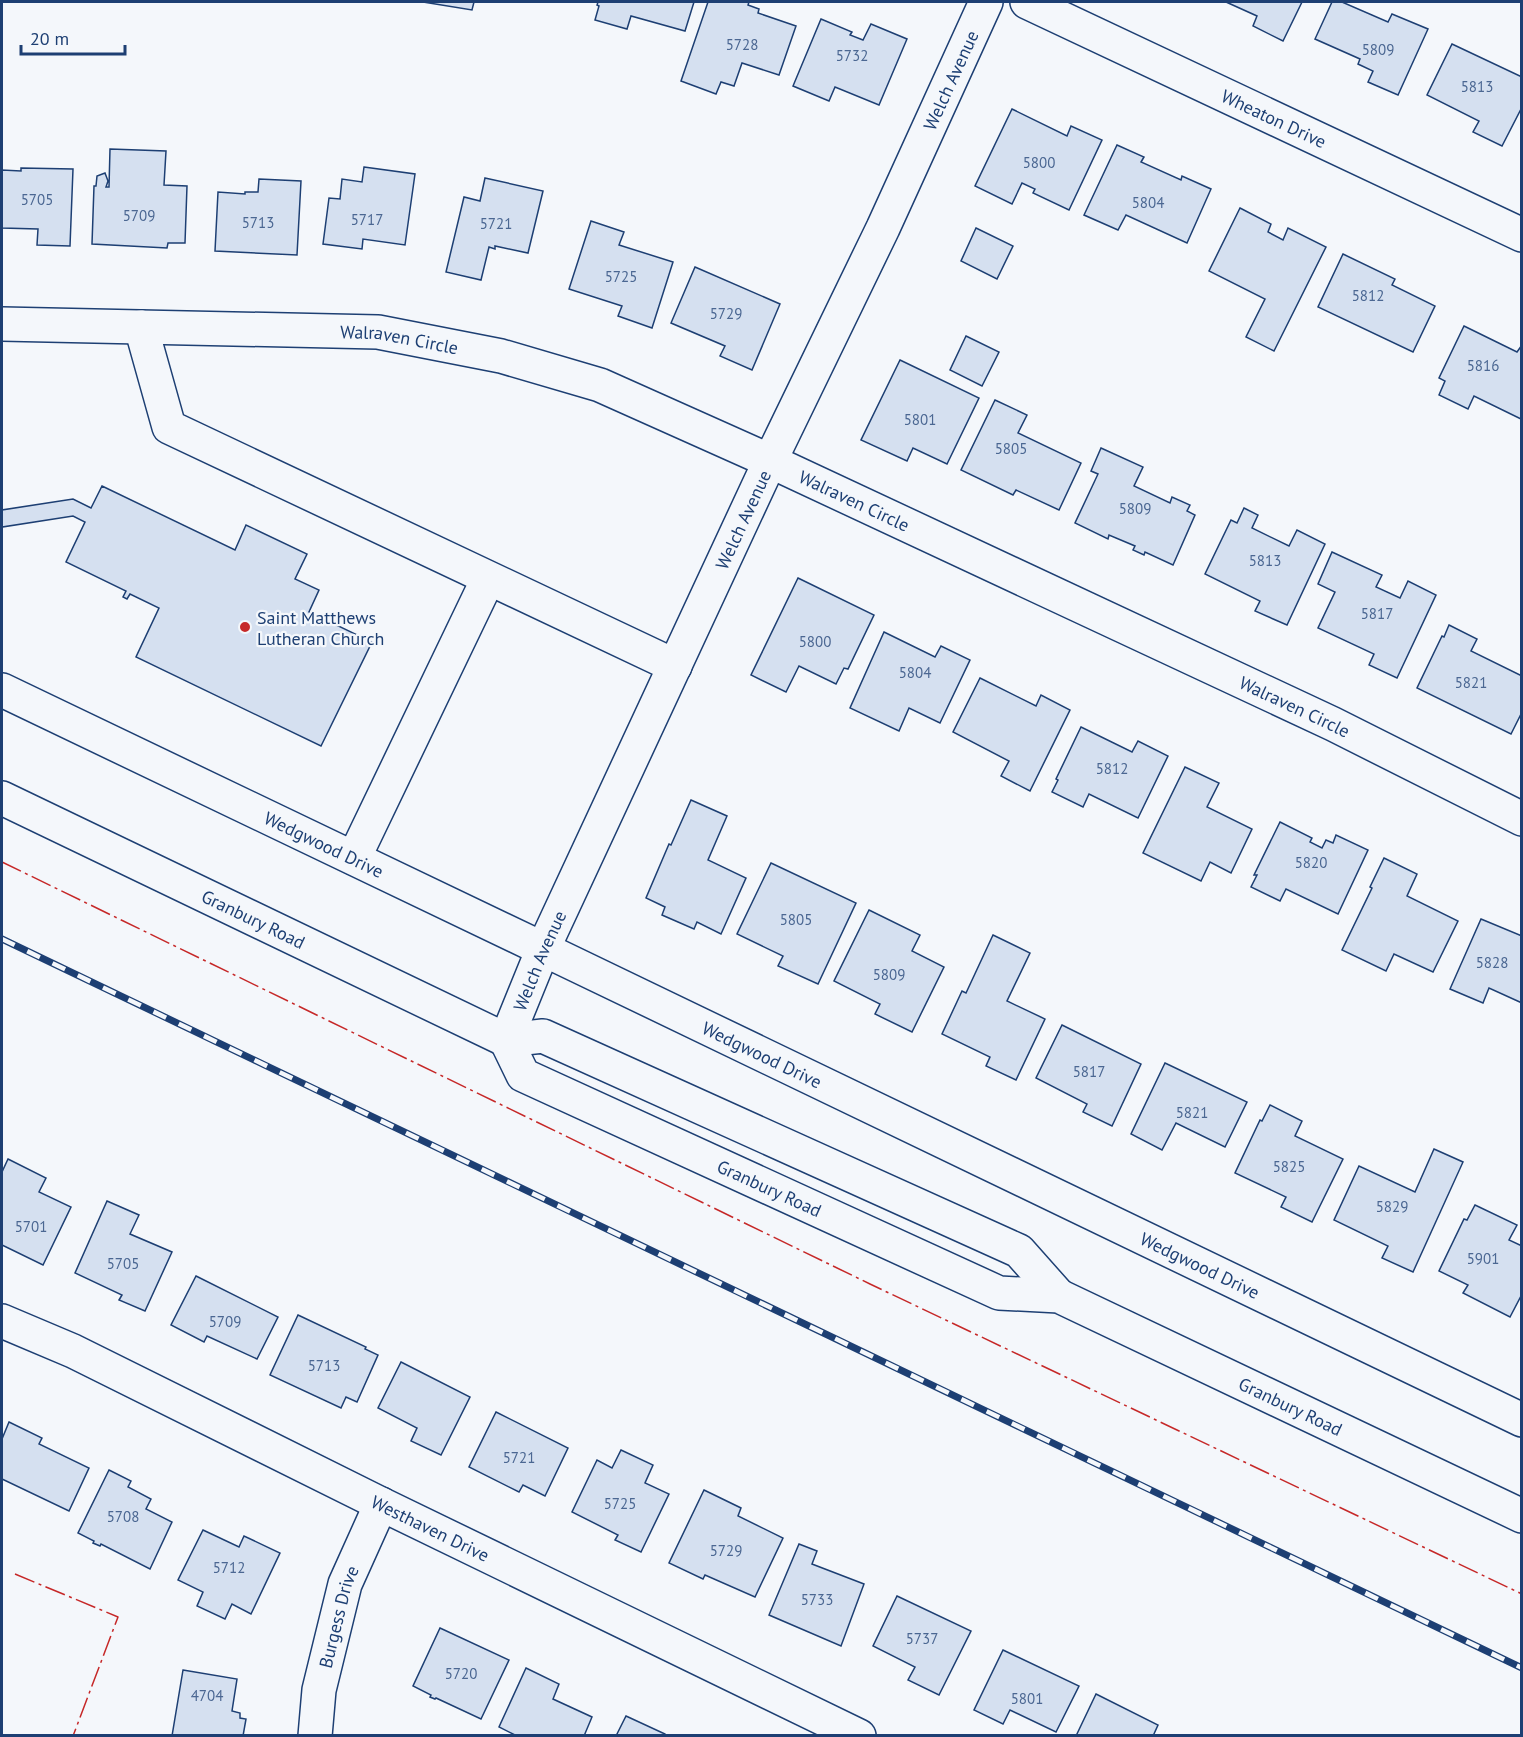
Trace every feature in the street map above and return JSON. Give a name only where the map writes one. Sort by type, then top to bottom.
[{"type":"street","name":"Welch Avenue","points":[[506,1040],[543,949],[770,461],[884,228],[986,2]]},
{"type":"street","name":"Wheaton Drive","points":[[1027,2],[1521,235]]},
{"type":"street","name":"Walraven Circle","points":[[2,324],[378,332],[501,356],[600,385],[770,461],[1333,724],[1521,819]]},
{"type":"street","points":[[141,327],[170,427],[675,666]]},
{"type":"street","points":[[354,858],[488,579]]},
{"type":"street","name":"Wedgwood Drive","points":[[2,690],[1521,1420]]},
{"type":"street","name":"Granbury Road","points":[[2,798],[506,1040],[543,1036],[1019,1251],[1059,1296]]},
{"type":"street","name":"Granbury Road","points":[[506,1040],[523,1074],[533,1080],[999,1293],[1059,1296],[1521,1516]]},
{"type":"street","name":"Westhaven Drive","points":[[2,1321],[73,1351],[381,1504],[859,1736]]},
{"type":"street","name":"Burgess Drive","points":[[315,1736],[319,1690],[345,1584],[381,1504]]},
{"type":"building","points":[[423,2],[474,2],[472,10]]},
{"type":"building","points":[[598,2],[694,2],[685,31],[631,16],[627,29],[595,20]]},
{"type":"building","points":[[708,2],[749,2],[748,5],[759,9],[758,13],[796,26],[779,75],[742,63],[734,86],[721,82],[716,94],[681,81]]},
{"type":"building","points":[[1226,2],[1302,2],[1283,41],[1253,26],[1257,16]]},
{"type":"building","points":[[1332,2],[1342,2],[1388,22],[1392,14],[1428,29],[1398,95],[1368,82],[1373,71],[1358,64],[1360,59],[1315,39]]},
{"type":"building","points":[[821,19],[852,32],[850,35],[863,40],[871,24],[907,39],[879,105],[835,87],[829,101],[793,86]]},
{"type":"building","points":[[1452,44],[1522,77],[1522,107],[1502,146],[1473,132],[1479,121],[1427,95]]},
{"type":"building","points":[[1012,109],[1067,136],[1071,126],[1102,140],[1069,210],[1033,193],[1035,189],[1022,183],[1012,204],[975,186]]},
{"type":"building","points":[[1117,145],[1144,157],[1141,162],[1181,180],[1182,176],[1211,189],[1187,243],[1126,215],[1118,230],[1084,215]]},
{"type":"building","points":[[110,149],[166,151],[164,185],[187,186],[185,243],[168,243],[167,248],[92,244],[94,186],[96,186],[97,176],[105,173],[108,181],[106,187],[109,187]]},
{"type":"building","points":[[364,167],[415,174],[405,245],[363,239],[362,249],[323,244],[329,198],[340,199],[342,179],[362,182]]},
{"type":"building","points":[[21,168],[73,169],[70,246],[37,245],[38,229],[2,228],[2,170],[21,171]]},
{"type":"building","points":[[485,178],[543,191],[528,253],[495,246],[495,249],[489,247],[481,280],[446,272],[464,197],[480,201]]},
{"type":"building","points":[[259,179],[301,181],[297,255],[215,251],[218,192],[245,194],[245,192],[258,192]]},
{"type":"building","points":[[1240,208],[1271,224],[1268,232],[1283,240],[1288,228],[1326,247],[1274,351],[1246,337],[1265,299],[1209,271]]},
{"type":"building","points":[[591,221],[624,232],[619,245],[673,262],[652,328],[618,316],[622,306],[569,289]]},
{"type":"building","points":[[976,228],[1013,246],[997,279],[961,261]]},
{"type":"building","points":[[1343,254],[1395,279],[1392,285],[1435,306],[1413,352],[1318,307]]},
{"type":"building","points":[[695,267],[780,304],[752,370],[720,356],[725,346],[671,323]]},
{"type":"building","points":[[1464,326],[1517,352],[1522,345],[1521,419],[1474,396],[1468,409],[1439,395],[1445,381],[1439,378]]},
{"type":"building","points":[[966,336],[999,352],[982,386],[950,370]]},
{"type":"building","points":[[900,360],[979,398],[947,464],[913,448],[907,461],[861,440]]},
{"type":"building","points":[[995,400],[1027,415],[1018,433],[1081,463],[1059,510],[1016,490],[1013,495],[961,470]]},
{"type":"building","points":[[1101,448],[1143,467],[1134,486],[1170,503],[1172,497],[1190,505],[1187,511],[1195,515],[1173,565],[1145,552],[1144,555],[1133,550],[1135,546],[1109,535],[1108,539],[1075,523],[1098,474],[1091,471]]},
{"type":"building","name":"Saint Matthews Lutheran Church","points":[[102,486],[235,550],[246,525],[307,554],[295,579],[319,590],[309,612],[372,642],[321,746],[136,657],[159,608],[130,594],[127,599],[123,597],[126,591],[66,562],[85,522],[73,516],[2,527],[2,510],[73,499],[91,508]]},
{"type":"building","points":[[1244,508],[1258,515],[1252,528],[1289,546],[1297,530],[1325,544],[1287,625],[1255,611],[1260,601],[1205,574],[1231,520],[1237,523]]},
{"type":"building","points":[[1332,552],[1382,575],[1376,587],[1400,598],[1408,581],[1436,595],[1397,678],[1369,665],[1374,654],[1318,628],[1335,592],[1318,584]]},
{"type":"building","points":[[798,578],[874,615],[848,669],[844,668],[836,684],[799,666],[786,692],[751,675]]},
{"type":"building","points":[[1449,625],[1477,639],[1471,651],[1522,676],[1522,712],[1511,734],[1417,688]]},
{"type":"building","points":[[884,632],[935,657],[941,646],[970,660],[940,723],[909,708],[899,731],[850,708]]},
{"type":"building","points":[[980,678],[1036,706],[1041,695],[1070,710],[1030,791],[1001,776],[1009,761],[953,732]]},
{"type":"building","points":[[1081,727],[1132,752],[1138,741],[1168,756],[1138,818],[1089,794],[1083,807],[1052,792]]},
{"type":"building","points":[[1185,767],[1219,783],[1207,807],[1252,829],[1231,873],[1210,862],[1201,881],[1143,853]]},
{"type":"building","points":[[691,800],[727,816],[708,860],[746,878],[721,934],[697,922],[694,929],[662,915],[665,907],[646,898]]},
{"type":"building","points":[[1280,822],[1312,838],[1310,842],[1322,848],[1326,840],[1333,843],[1336,835],[1368,850],[1338,914],[1286,889],[1280,901],[1251,887],[1257,875],[1254,875]]},
{"type":"building","points":[[1384,858],[1417,874],[1407,896],[1458,921],[1433,972],[1394,954],[1386,971],[1342,950]]},
{"type":"building","points":[[771,863],[856,903],[818,984],[778,966],[783,956],[737,934]]},
{"type":"building","points":[[869,910],[920,935],[912,951],[944,967],[912,1032],[875,1014],[880,1004],[834,981]]},
{"type":"building","points":[[1481,919],[1522,936],[1522,1003],[1489,988],[1483,1003],[1450,989]]},
{"type":"building","points":[[993,935],[1030,953],[1007,1001],[1045,1019],[1016,1080],[986,1066],[990,1057],[942,1034],[962,991],[966,993]]},
{"type":"building","points":[[1062,1025],[1141,1064],[1112,1126],[1083,1112],[1087,1104],[1036,1078]]},
{"type":"building","points":[[1165,1063],[1247,1102],[1225,1147],[1176,1123],[1162,1150],[1131,1134]]},
{"type":"building","points":[[1270,1105],[1302,1121],[1295,1136],[1343,1159],[1312,1222],[1281,1207],[1286,1197],[1235,1173],[1260,1120],[1262,1121]]},
{"type":"building","points":[[1434,1149],[1463,1162],[1413,1272],[1382,1258],[1388,1246],[1334,1220],[1359,1166],[1415,1192]]},
{"type":"building","points":[[8,1159],[46,1178],[39,1192],[71,1207],[43,1265],[2,1245],[2,1172]]},
{"type":"building","points":[[107,1201],[139,1215],[130,1234],[172,1252],[145,1311],[119,1300],[122,1295],[75,1273]]},
{"type":"building","points":[[1475,1205],[1517,1225],[1509,1240],[1522,1246],[1522,1294],[1510,1317],[1463,1293],[1468,1285],[1439,1271],[1464,1219],[1467,1220]]},
{"type":"building","points":[[196,1276],[278,1317],[257,1359],[207,1336],[204,1342],[171,1325]]},
{"type":"building","points":[[298,1315],[378,1355],[357,1402],[346,1397],[341,1408],[270,1375]]},
{"type":"building","points":[[401,1362],[470,1397],[441,1455],[411,1441],[417,1428],[378,1408]]},
{"type":"building","points":[[496,1412],[568,1448],[545,1496],[523,1485],[519,1492],[469,1467]]},
{"type":"building","points":[[9,1422],[42,1438],[39,1444],[89,1468],[69,1511],[2,1479],[2,1439]]},
{"type":"building","points":[[621,1450],[653,1465],[645,1483],[669,1494],[641,1552],[615,1540],[618,1535],[572,1512],[597,1460],[612,1468]]},
{"type":"building","points":[[109,1470],[131,1481],[128,1487],[151,1499],[146,1509],[172,1522],[150,1569],[101,1544],[100,1546],[93,1543],[94,1541],[78,1533]]},
{"type":"building","points":[[704,1490],[741,1508],[738,1516],[783,1538],[755,1597],[705,1575],[703,1579],[669,1563]]},
{"type":"building","points":[[203,1530],[239,1547],[244,1536],[280,1553],[251,1614],[232,1604],[225,1619],[197,1606],[203,1592],[178,1580]]},
{"type":"building","points":[[799,1544],[817,1551],[812,1564],[864,1584],[841,1646],[769,1615]]},
{"type":"building","points":[[897,1596],[971,1631],[939,1695],[908,1680],[915,1667],[873,1646]]},
{"type":"building","points":[[440,1628],[509,1660],[481,1719],[430,1697],[431,1695],[413,1686]]},
{"type":"building","points":[[1003,1650],[1079,1686],[1056,1732],[1010,1710],[1003,1724],[974,1710]]},
{"type":"building","points":[[526,1668],[559,1684],[553,1699],[592,1717],[584,1736],[517,1736],[499,1727]]},
{"type":"building","points":[[183,1670],[237,1679],[232,1711],[240,1713],[240,1718],[246,1719],[243,1736],[172,1736]]},
{"type":"building","points":[[1096,1694],[1158,1725],[1153,1736],[1076,1736]]},
{"type":"building","points":[[626,1716],[665,1734],[665,1736],[616,1736]]},
{"type":"railway","points":[[2,939],[1522,1668]]},
{"type":"power","points":[[2,862],[870,1284],[1522,1594]]},
{"type":"power","points":[[15,1574],[118,1617],[73,1736]]},
{"type":"place","name":"Saint Matthews Lutheran Church","points":[[245,627]]}]
